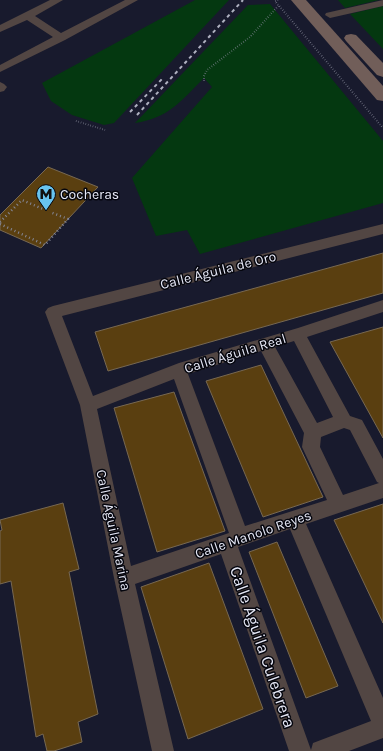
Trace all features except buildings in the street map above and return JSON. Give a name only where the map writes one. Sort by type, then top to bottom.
[{"type":"street","points":[[0,29],[58,0]]},
{"type":"street","points":[[0,69],[133,0]]},
{"type":"street","points":[[298,0],[383,96]]},
{"type":"street","points":[[316,0],[383,72]]},
{"type":"street","points":[[330,15],[383,3]]},
{"type":"street","points":[[27,15],[61,38]]},
{"type":"street","name":"Calle Águila de Oro","points":[[52,312],[383,228]]},
{"type":"street","name":"Calle Águila Real","points":[[88,405],[179,370],[298,334],[383,306]]},
{"type":"street","name":"Calle Águila Marina","points":[[52,312],[88,405],[124,578],[164,751]]},
{"type":"street","points":[[298,334],[344,421]]},
{"type":"street","points":[[265,343],[313,432],[311,447],[339,505]]},
{"type":"street","name":"Calle Águila Culebrera","points":[[179,370],[300,751]]},
{"type":"street","points":[[313,432],[344,421],[356,424],[383,476]]},
{"type":"street","name":"Calle Manolo Reyes","points":[[124,578],[383,490]]},
{"type":"street","points":[[295,519],[383,723]]},
{"type":"street","points":[[321,751],[383,727]]},
{"type":"path","points":[[278,0],[276,1],[279,5],[383,128]]},
{"type":"path","points":[[204,81],[204,76],[207,70],[250,37],[279,5]]},
{"type":"path","points":[[76,121],[105,130]]},
{"type":"path","points":[[43,209],[22,200],[0,223],[45,245],[68,220],[50,212]]},
{"type":"green space","points":[[195,0],[229,0],[114,123],[104,125],[72,115],[51,101],[42,83]]},
{"type":"green space","points":[[338,0],[379,0],[345,8]]},
{"type":"green space","points":[[270,4],[383,141],[383,203],[200,254],[187,230],[156,236],[132,178],[212,87],[204,78],[181,101],[166,113],[147,121],[135,123],[248,5]]},
{"type":"green space","points":[[383,6],[383,49],[350,14]]},
{"type":"railway","points":[[137,115],[243,0]]},
{"type":"railway","points":[[130,112],[162,79]]},
{"type":"place","name":"Cocheras","points":[[46,211]]}]
